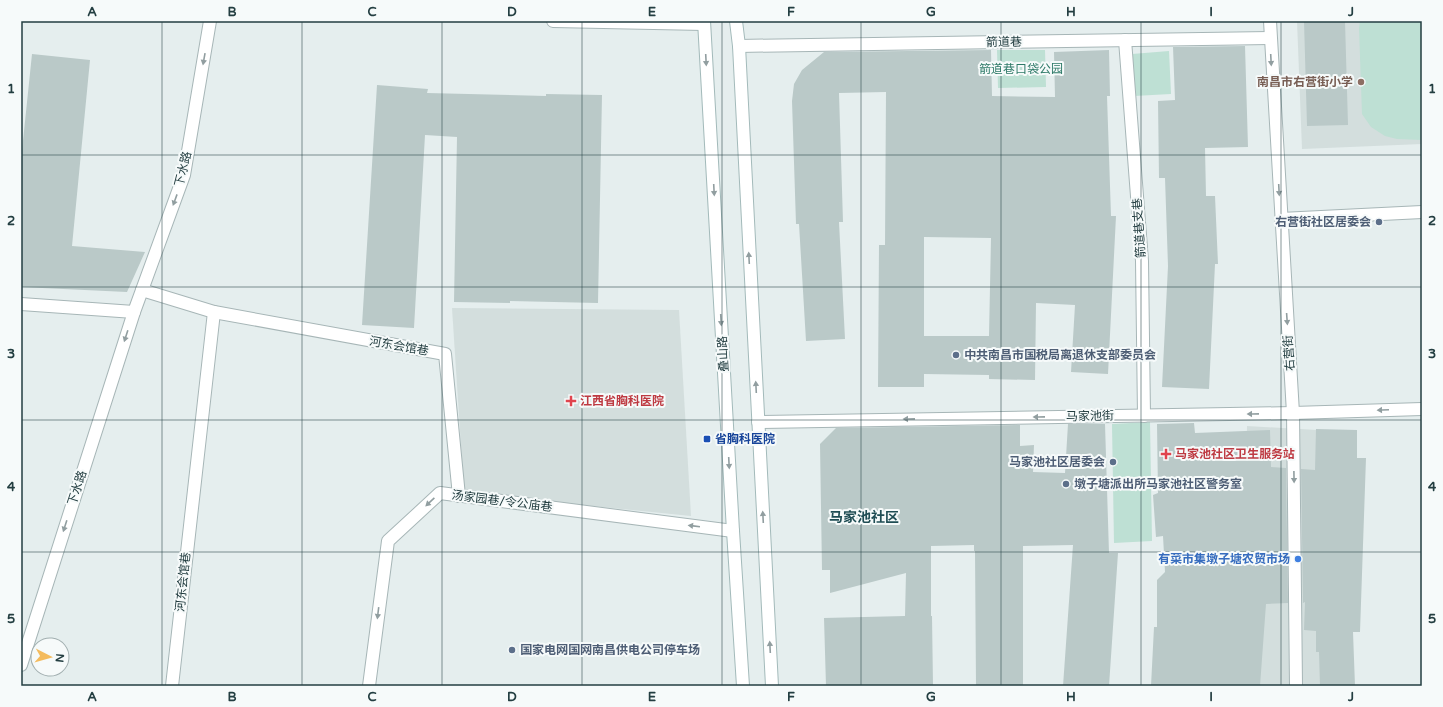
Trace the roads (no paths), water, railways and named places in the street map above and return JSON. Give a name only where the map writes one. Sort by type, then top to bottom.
[{"type":"main road","name":"下水路","points":[[21,665],[134,312],[184,175],[210,21]]},
{"type":"main road","points":[[553,21],[704,22]]},
{"type":"main road","points":[[736,21],[739,46],[772,686]]},
{"type":"main road","name":"右营街","points":[[1270,21],[1293,413],[1296,686]]},
{"type":"main road","name":"叠山路","points":[[704,22],[743,686]]},
{"type":"main road","name":"箭道巷","points":[[739,46],[1270,38]]},
{"type":"main road","name":"箭道巷支巷","points":[[1125,40],[1142,261],[1144,416]]},
{"type":"main road","points":[[1281,219],[1422,212]]},
{"type":"main road","name":"河东会馆巷","points":[[142,290],[214,312],[445,354],[459,496]]},
{"type":"main road","points":[[21,304],[134,312]]},
{"type":"main road","name":"河东会馆巷","points":[[172,686],[214,312]]},
{"type":"main road","name":"马家池街","points":[[758,422],[1144,416],[1422,409]]},
{"type":"main road","name":"汤家园巷/令公庙巷","points":[[369,686],[388,541],[440,493],[733,531]]},
{"type":"place","name":"南昌市右营街小学","points":[[1361,82]]},
{"type":"place","name":"右营街社区居委会","points":[[1379,222]]},
{"type":"place","name":"中共南昌市国税局离退休支部委员会","points":[[956,355]]},
{"type":"place","name":"江西省胸科医院","points":[[571,401]]},
{"type":"place","name":"省胸科医院","points":[[707,439]]},
{"type":"place","name":"马家池社区卫生服务站","points":[[1166,454]]},
{"type":"place","name":"马家池社区居委会","points":[[1113,462]]},
{"type":"place","name":"墩子塘派出所马家池社区警务室","points":[[1066,484]]},
{"type":"place","name":"有菜市集墩子塘农贸市场","points":[[1298,559]]},
{"type":"place","name":"国家电网国网南昌供电公司停车场","points":[[512,650]]},
{"type":"district","name":"马家池社区","points":[[864,517]]},
{"type":"park label","name":"箭道巷口袋公园","points":[[1021,69]]}]
